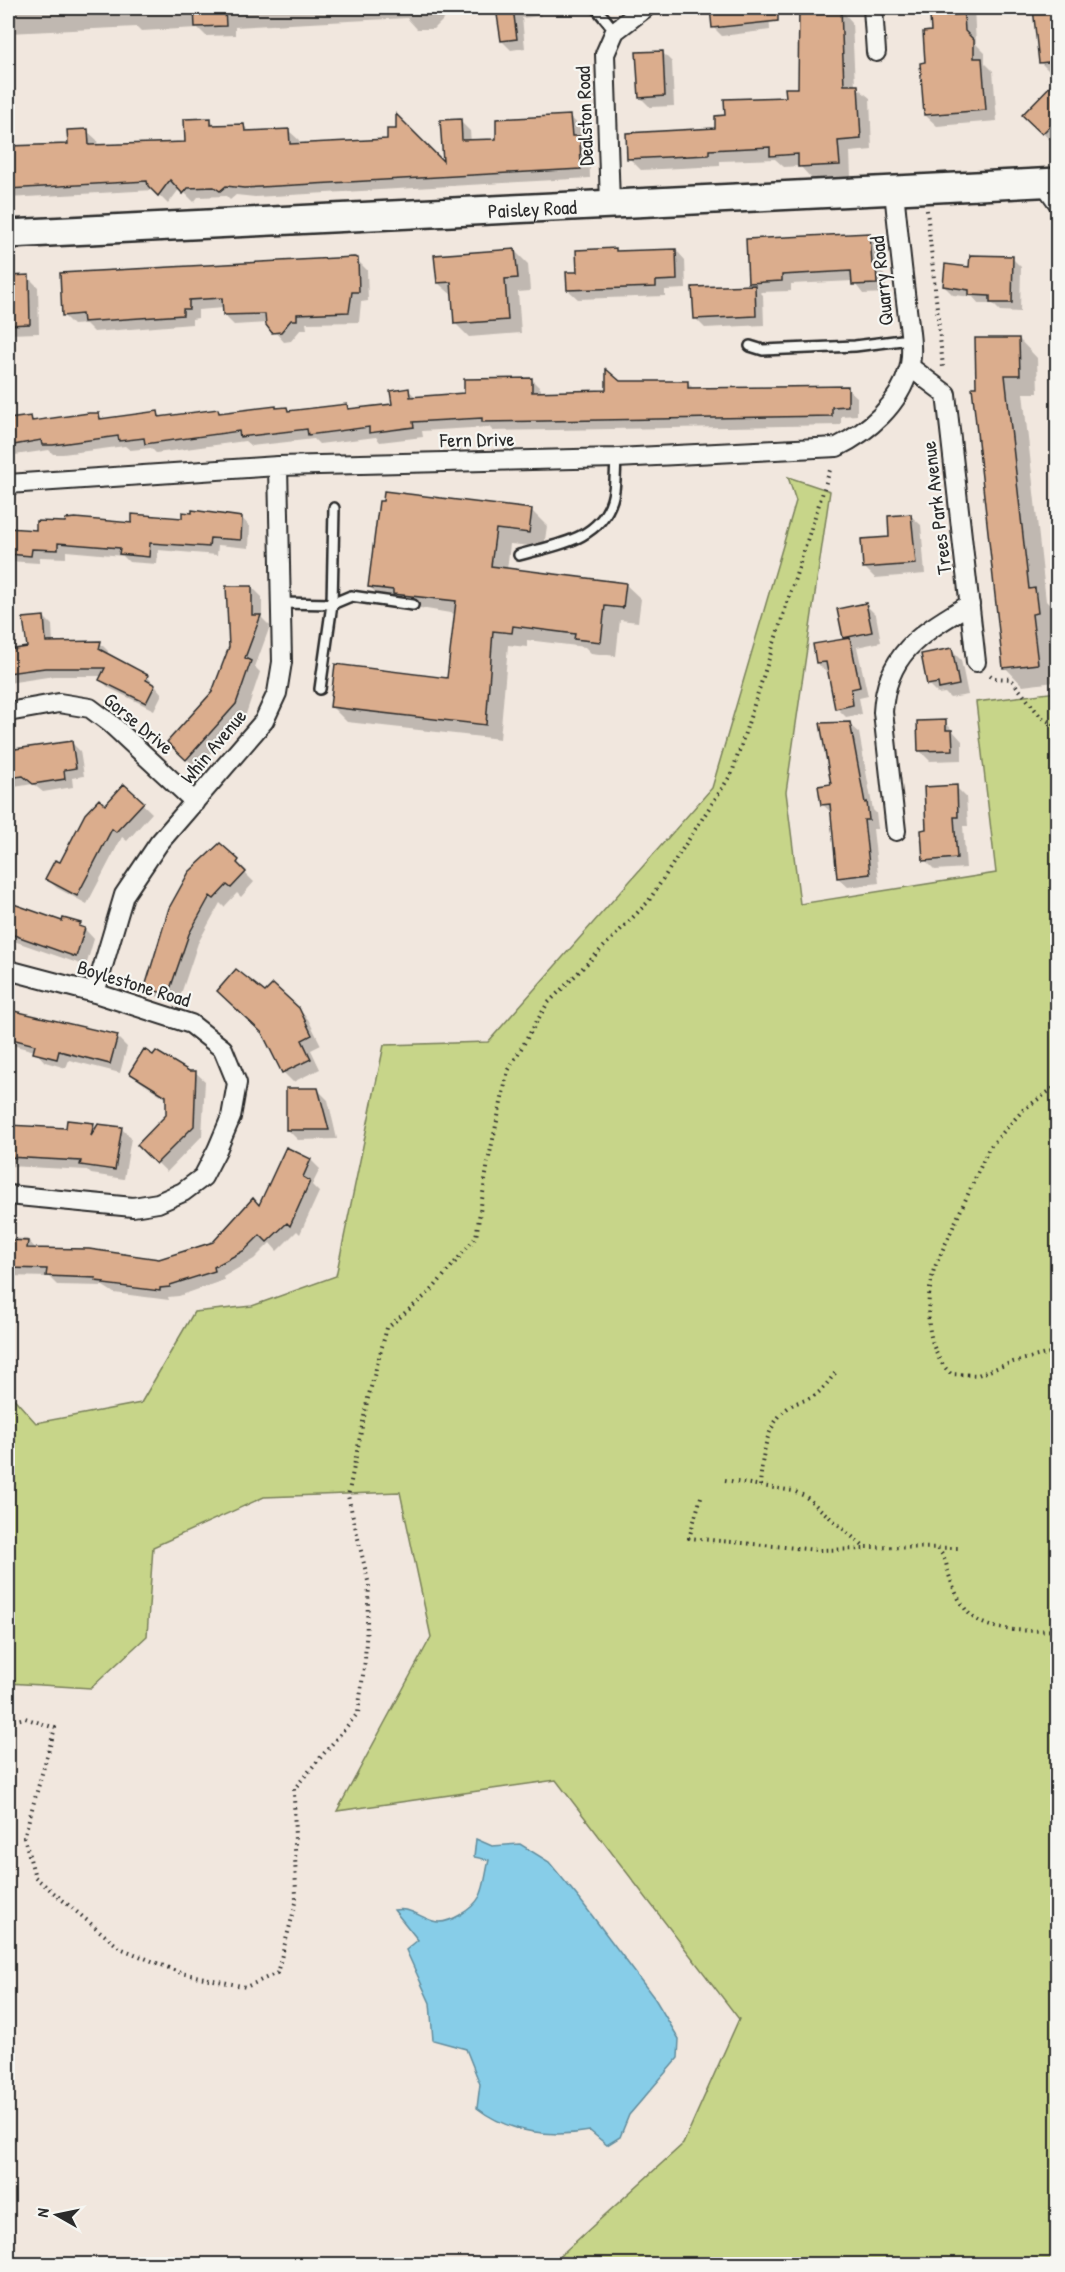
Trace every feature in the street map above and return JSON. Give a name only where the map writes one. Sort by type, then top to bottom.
[{"type":"main road","name":"Paisley Road","points":[[8,234],[925,188],[1053,190]]},
{"type":"street","points":[[615,31],[645,8]]},
{"type":"street","points":[[873,8],[876,52]]},
{"type":"street","name":"Dealston Road","points":[[610,202],[605,54],[615,31]]},
{"type":"street","name":"Quarry Road","points":[[894,191],[910,339],[910,367]]},
{"type":"street","points":[[910,367],[946,394]]},
{"type":"street","name":"Fern Drive","points":[[8,484],[278,466],[616,458],[837,447],[862,435],[882,415],[900,390],[910,367]]},
{"type":"street","name":"Trees Park Avenue","points":[[946,394],[976,662]]},
{"type":"street","name":"Whin Avenue","points":[[94,993],[124,895],[159,843],[264,721],[273,702],[282,662],[278,466]]},
{"type":"street","points":[[896,831],[883,712],[884,694],[901,656],[913,642],[970,604]]},
{"type":"street","name":"Gorse Drive","points":[[8,712],[59,703],[90,708],[110,723],[195,802]]},
{"type":"street","name":"Boylestone Road","points":[[8,970],[94,993],[191,1024],[223,1049],[237,1083],[231,1117],[217,1150],[202,1177],[183,1192],[158,1203],[133,1207],[8,1195]]},
{"type":"lane","points":[[596,8],[615,31]]},
{"type":"lane","points":[[750,346],[763,350],[855,346],[910,339]]},
{"type":"lane","points":[[519,555],[592,532],[604,517],[612,499],[616,458]]},
{"type":"lane","points":[[320,689],[332,604],[334,508]]},
{"type":"lane","points":[[281,603],[332,604],[351,597],[414,605]]},
{"type":"path","points":[[925,188],[946,394]]},
{"type":"path","points":[[8,1722],[26,1718],[54,1728],[24,1837],[35,1877],[120,1948],[181,1973],[246,1987],[277,1973],[296,1903],[294,1789],[358,1713],[365,1660],[369,1585],[348,1496],[367,1402],[387,1328],[431,1291],[476,1237],[488,1162],[508,1071],[547,1004],[648,902],[732,773],[837,447]]},
{"type":"path","points":[[976,662],[994,678],[1011,679],[1041,717],[1058,727]]},
{"type":"path","points":[[1058,820],[1058,874]]},
{"type":"path","points":[[1058,1085],[1025,1108],[989,1148],[934,1269],[929,1315],[936,1356],[951,1374],[978,1375],[1013,1362],[1058,1351]]},
{"type":"path","points":[[760,1486],[762,1458],[769,1434],[777,1420],[792,1405],[819,1393],[836,1372]]},
{"type":"path","points":[[725,1480],[793,1491],[805,1496],[848,1534],[864,1546],[873,1548]]},
{"type":"path","points":[[701,1497],[688,1538],[817,1550],[959,1548]]},
{"type":"path","points":[[936,1548],[947,1563],[950,1578],[958,1595],[975,1619],[1003,1628],[1058,1630]]},
{"type":"green space","points":[[788,477],[830,491],[786,792],[800,904],[996,873],[976,702],[1057,692],[1057,2264],[551,2264],[683,2144],[739,2019],[556,1780],[337,1811],[431,1637],[400,1492],[264,1497],[153,1547],[147,1636],[91,1688],[8,1683],[8,1392],[36,1423],[141,1403],[194,1312],[252,1306],[336,1276],[384,1045],[488,1042],[712,788],[796,501]]},
{"type":"water","points":[[476,1839],[492,1846],[520,1844],[549,1862],[655,1999],[679,2039],[678,2058],[629,2115],[620,2137],[607,2145],[590,2131],[560,2134],[531,2132],[489,2116],[477,2108],[480,2084],[466,2049],[433,2040],[430,2003],[406,1950],[418,1940],[394,1910],[409,1911],[439,1922],[453,1919],[472,1906],[482,1892],[489,1860],[474,1857]]},
{"type":"building","points":[[194,8],[225,8],[226,26],[195,27]]},
{"type":"building","points":[[496,8],[513,8],[517,39],[501,41]]},
{"type":"building","points":[[710,8],[778,8],[778,21],[712,28]]},
{"type":"building","points":[[799,8],[841,8],[844,85],[858,85],[861,139],[838,141],[840,165],[798,167],[798,154],[770,156],[770,147],[709,150],[709,155],[627,159],[626,133],[715,128],[715,116],[725,115],[724,99],[786,97],[785,88],[798,88]]},
{"type":"building","points":[[1033,8],[1058,8],[1058,61],[1039,63]]},
{"type":"building","points":[[964,14],[965,31],[974,40],[974,58],[982,58],[986,110],[924,115],[920,63],[925,62],[923,32],[931,31],[930,17]]},
{"type":"building","points":[[663,51],[665,96],[639,98],[636,52]]},
{"type":"building","points":[[1058,78],[1058,118],[1042,134],[1022,115]]},
{"type":"building","points":[[396,114],[443,161],[440,120],[461,119],[462,140],[496,139],[496,119],[570,115],[572,136],[580,136],[581,169],[244,188],[226,186],[220,191],[214,187],[188,188],[183,194],[170,180],[158,196],[148,186],[147,181],[8,189],[8,146],[68,144],[67,130],[88,129],[89,145],[185,142],[184,119],[211,118],[211,125],[244,124],[245,131],[289,129],[290,144],[387,139],[387,129],[396,129]]},
{"type":"building","points":[[870,233],[872,264],[876,264],[877,284],[852,285],[851,271],[782,275],[782,281],[748,283],[746,239]]},
{"type":"building","points":[[616,248],[616,251],[676,249],[677,280],[656,281],[656,287],[567,290],[566,272],[577,272],[576,250]]},
{"type":"building","points":[[515,249],[518,278],[505,279],[508,320],[454,324],[451,282],[437,283],[434,255]]},
{"type":"building","points":[[970,255],[1013,256],[1012,303],[990,303],[990,296],[969,295],[969,290],[943,286],[945,264],[969,267]]},
{"type":"building","points":[[358,258],[359,292],[352,292],[349,312],[297,314],[297,320],[291,320],[281,332],[272,333],[266,325],[265,314],[223,315],[222,298],[189,300],[189,309],[183,309],[183,315],[83,322],[82,314],[62,316],[60,273]]},
{"type":"building","points":[[29,275],[30,324],[8,325],[8,276]]},
{"type":"building","points":[[755,285],[756,316],[694,319],[692,287]]},
{"type":"building","points":[[975,338],[1019,338],[1020,375],[1005,375],[1029,589],[1035,588],[1038,613],[1032,614],[1038,664],[1003,668],[972,387],[976,387]]},
{"type":"building","points":[[606,369],[620,381],[688,381],[688,388],[848,386],[848,406],[832,407],[832,416],[482,422],[482,418],[413,422],[414,427],[369,433],[369,427],[308,435],[307,429],[240,437],[239,431],[145,444],[144,438],[119,441],[118,436],[53,445],[42,445],[41,440],[8,446],[8,419],[31,416],[32,421],[99,413],[100,419],[158,411],[159,417],[218,409],[219,413],[276,406],[276,408],[287,407],[288,411],[347,404],[348,409],[392,404],[390,391],[409,388],[410,397],[464,393],[464,379],[532,378],[532,392],[606,390]]},
{"type":"building","points":[[384,491],[532,509],[529,533],[496,529],[491,566],[626,583],[623,608],[605,606],[601,642],[574,639],[575,634],[513,626],[512,633],[493,631],[486,725],[330,707],[335,664],[447,678],[456,601],[393,594],[393,590],[368,587],[379,501],[383,501]]},
{"type":"building","points":[[192,510],[242,517],[241,540],[210,538],[209,547],[150,543],[149,557],[119,554],[120,548],[58,543],[58,550],[32,549],[31,556],[8,554],[8,528],[36,530],[36,521],[65,522],[66,519],[75,518],[132,523],[132,514],[182,518],[182,512],[192,513]]},
{"type":"building","points":[[911,514],[916,564],[863,568],[861,539],[889,537],[888,516]]},
{"type":"building","points":[[226,586],[252,586],[252,615],[261,615],[245,658],[251,661],[236,704],[186,760],[167,742],[212,692],[229,647]]},
{"type":"building","points":[[866,603],[872,632],[843,638],[837,609]]},
{"type":"building","points":[[44,616],[46,642],[101,641],[99,649],[148,675],[146,680],[155,685],[146,703],[99,680],[105,668],[45,668],[8,673],[8,650],[27,647],[23,618]]},
{"type":"building","points":[[850,638],[860,687],[851,689],[853,705],[835,709],[826,662],[816,663],[813,644]]},
{"type":"building","points":[[952,648],[959,685],[939,689],[938,683],[927,685],[921,654]]},
{"type":"building","points":[[946,720],[946,730],[952,730],[953,750],[918,751],[917,721]]},
{"type":"building","points":[[850,722],[865,803],[867,802],[869,820],[864,820],[870,874],[837,878],[830,804],[821,805],[818,786],[831,784],[820,723]]},
{"type":"building","points":[[72,741],[76,768],[64,770],[65,779],[33,784],[23,776],[8,778],[8,750]]},
{"type":"building","points":[[124,784],[144,802],[116,832],[112,829],[77,896],[45,879],[55,860],[60,862],[85,814],[99,799],[105,805]]},
{"type":"building","points":[[957,785],[958,817],[954,817],[957,858],[923,861],[921,830],[926,829],[924,787]]},
{"type":"building","points":[[220,843],[239,860],[237,863],[246,872],[231,888],[227,885],[214,899],[210,896],[189,934],[168,995],[145,987],[169,908],[189,872]]},
{"type":"building","points":[[8,902],[62,921],[63,918],[81,923],[79,926],[85,928],[76,957],[8,933]]},
{"type":"building","points":[[236,969],[265,992],[273,984],[299,1008],[312,1035],[302,1040],[311,1059],[282,1073],[262,1033],[217,991]]},
{"type":"building","points":[[14,1011],[118,1035],[110,1064],[59,1051],[57,1059],[33,1053],[35,1045],[8,1038]]},
{"type":"building","points":[[144,1049],[153,1055],[156,1051],[189,1071],[196,1071],[194,1126],[156,1164],[137,1145],[166,1115],[166,1096],[129,1073]]},
{"type":"building","points":[[286,1088],[318,1088],[329,1130],[286,1130]]},
{"type":"building","points":[[67,1120],[94,1123],[91,1136],[98,1124],[122,1127],[115,1170],[80,1165],[81,1161],[8,1157],[8,1125],[66,1128]]},
{"type":"building","points":[[286,1147],[311,1159],[303,1177],[310,1181],[290,1226],[287,1223],[267,1242],[260,1235],[245,1250],[214,1267],[215,1271],[170,1285],[170,1287],[160,1288],[160,1291],[103,1284],[104,1282],[95,1281],[96,1278],[46,1276],[47,1269],[8,1268],[8,1240],[28,1241],[27,1248],[89,1249],[159,1259],[213,1242],[253,1198],[259,1205]]}]
